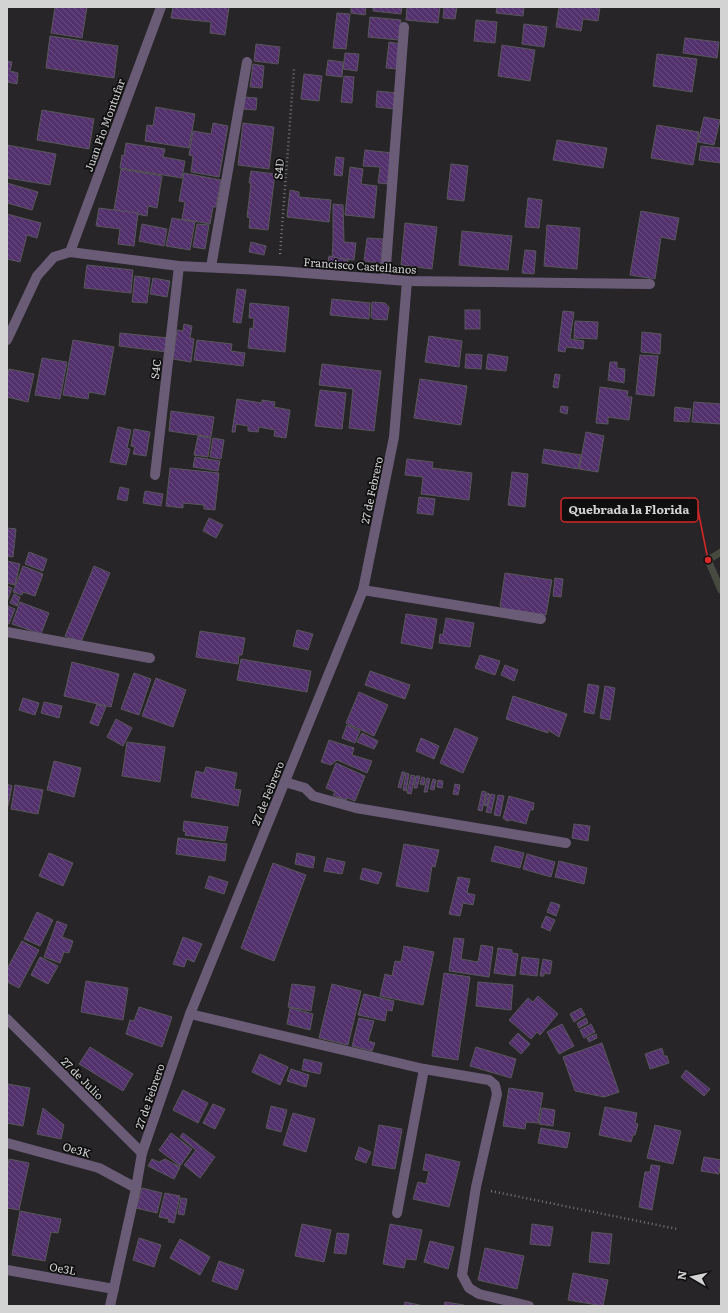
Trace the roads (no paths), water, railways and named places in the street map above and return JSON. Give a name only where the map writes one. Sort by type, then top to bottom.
[{"type":"street","name":"Juan Pio Montufar","points":[[70,252],[161,7]]},
{"type":"street","points":[[385,280],[404,27]]},
{"type":"street","points":[[211,267],[247,62]]},
{"type":"street","name":"Francisco Castellanos","points":[[70,252],[179,266],[279,271],[385,280],[650,284]]},
{"type":"street","points":[[7,340],[37,276],[54,257],[70,252]]},
{"type":"street","name":"S4C","points":[[155,475],[179,266]]},
{"type":"street","name":"27 de Febrero","points":[[110,1306],[136,1188],[142,1153],[190,1014],[363,590],[394,437],[407,281]]},
{"type":"street","points":[[363,590],[541,619]]},
{"type":"street","points":[[7,632],[150,658]]},
{"type":"street","points":[[285,782],[306,788],[313,796],[356,808],[566,843]]},
{"type":"street","points":[[190,1014],[424,1069],[489,1080],[495,1085],[497,1094],[476,1187],[462,1275],[469,1288],[479,1294],[529,1306]]},
{"type":"street","name":"27 de Julio","points":[[7,1019],[142,1153]]},
{"type":"street","points":[[397,1213],[424,1069]]},
{"type":"street","name":"Oe3K","points":[[7,1143],[98,1168],[136,1188]]},
{"type":"street","name":"Oe3L","points":[[7,1270],[114,1289]]},
{"type":"waterway","points":[[721,552],[708,560],[721,590]]},
{"type":"place","name":"Quebrada la Florida","points":[[708,560]]}]
